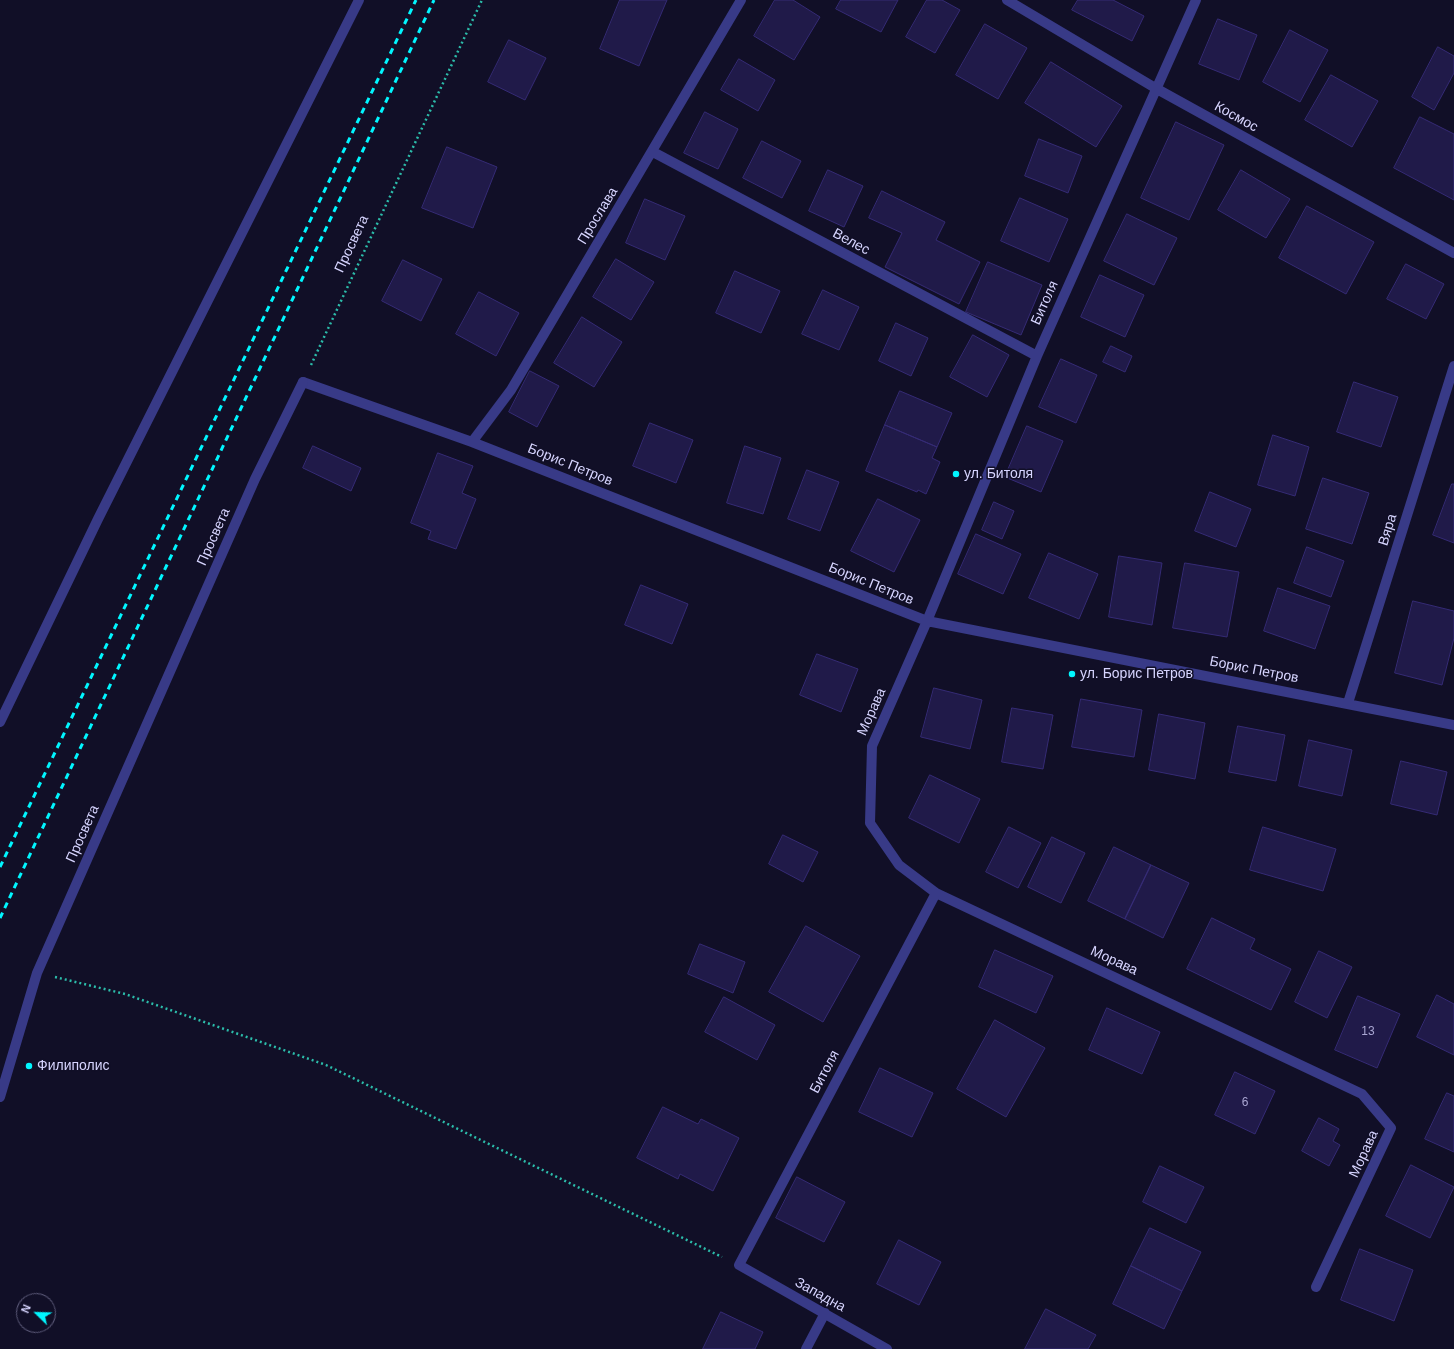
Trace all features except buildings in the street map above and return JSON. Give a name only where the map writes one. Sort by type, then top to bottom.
[{"type":"street","points":[[0,722],[98,519],[359,0]]},
{"type":"street","name":"Прослава","points":[[472,442],[511,390],[653,152],[741,0]]},
{"type":"street","name":"Космос","points":[[1007,0],[1157,89],[1454,253]]},
{"type":"street","name":"Битоля","points":[[927,621],[1037,356],[1196,0]]},
{"type":"street","name":"Велес","points":[[653,152],[1037,356]]},
{"type":"street","name":"Вяра","points":[[1348,703],[1454,366]]},
{"type":"street","name":"Борис Петров","points":[[303,382],[472,442],[927,621],[1454,724]]},
{"type":"street","name":"Просвета","points":[[0,1097],[37,973],[255,479],[303,382]]},
{"type":"street","name":"Морава","points":[[927,621],[872,746],[870,823],[898,865],[936,893],[1362,1094],[1391,1128],[1316,1287]]},
{"type":"street","name":"Битоля","points":[[739,1265],[936,893]]},
{"type":"street","name":"Западна","points":[[739,1265],[887,1349]]},
{"type":"street","points":[[806,1349],[825,1314]]},
{"type":"path","name":"Просвета","points":[[303,382],[482,0]]},
{"type":"path","points":[[37,973],[125,994],[326,1065],[739,1265]]},
{"type":"railway","points":[[0,867],[416,0]]},
{"type":"railway","points":[[0,918],[434,0]]},
{"type":"place","name":"ул. Битоля","points":[[956,474]]},
{"type":"place","name":"ул. Борис Петров","points":[[1072,674]]},
{"type":"place","name":"Филиполис","points":[[29,1066]]}]
